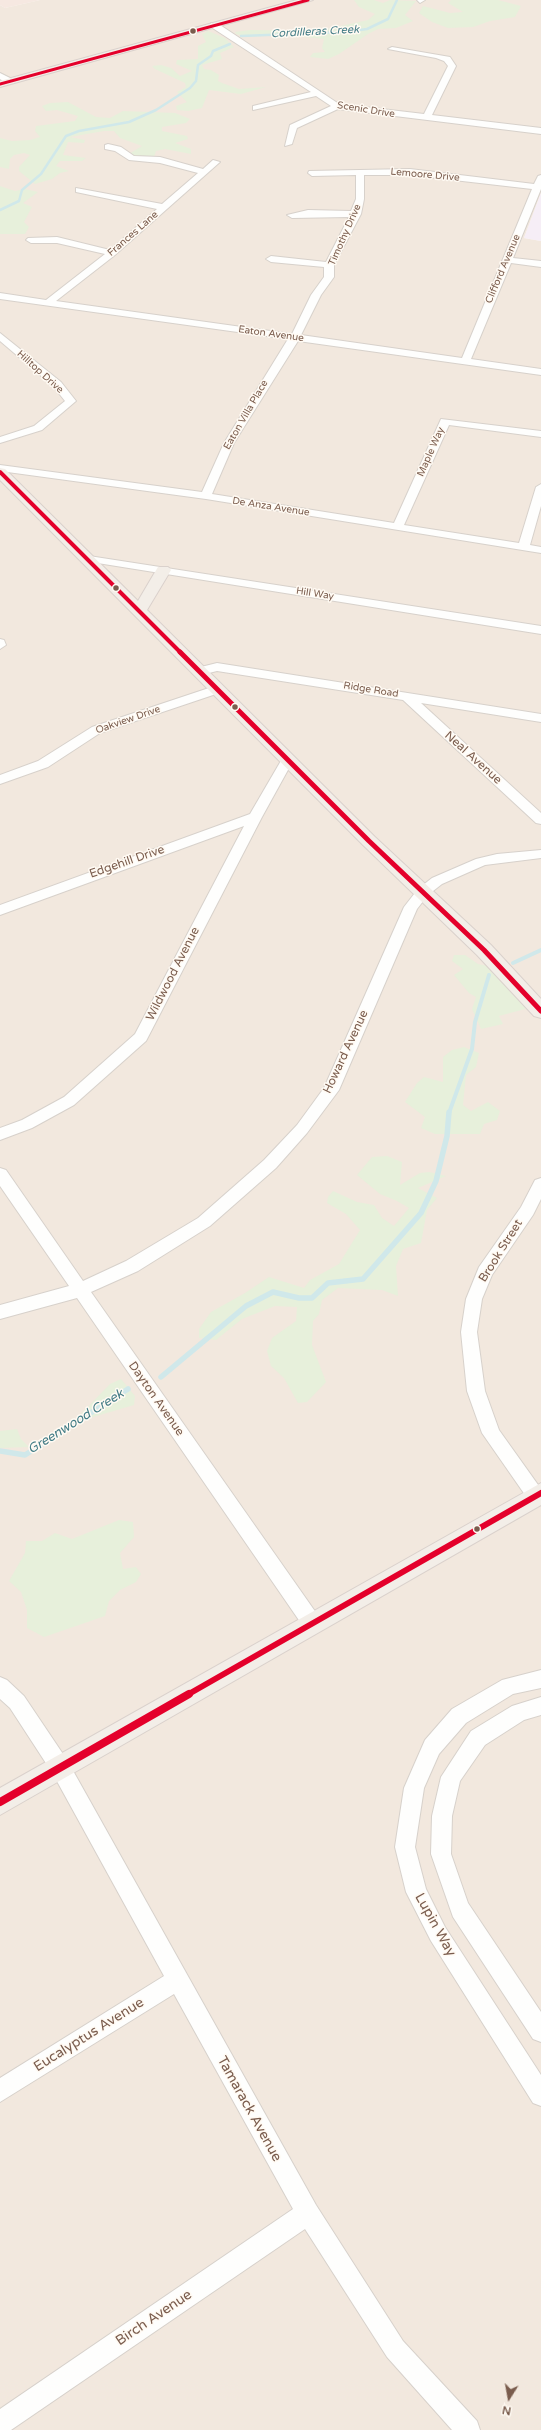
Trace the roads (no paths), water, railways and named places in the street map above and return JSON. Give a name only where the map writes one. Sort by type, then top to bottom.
[{"type":"main road","points":[[5,82],[308,0]]},
{"type":"main road","points":[[1,472],[288,759],[484,950],[541,1011]]},
{"type":"main road","points":[[140,610],[163,570]]},
{"type":"main road","points":[[0,1802],[312,1622],[538,1495]]},
{"type":"street","name":"Scenic Drive","points":[[214,25],[314,94],[337,106],[541,131]]},
{"type":"street","points":[[392,49],[437,56],[447,59],[452,66],[426,118]]},
{"type":"street","points":[[0,75],[5,82]]},
{"type":"street","points":[[256,108],[314,94]]},
{"type":"street","points":[[288,144],[293,127],[337,106]]},
{"type":"street","points":[[108,147],[118,150],[132,158],[160,160],[205,172]]},
{"type":"street","name":"Frances Lane","points":[[48,302],[112,253],[216,162]]},
{"type":"street","name":"Timothy Drive","points":[[294,337],[307,310],[329,277],[330,265],[356,214],[360,199],[360,172]]},
{"type":"street","name":"Lemoore Drive","points":[[312,173],[410,172],[539,182]]},
{"type":"street","name":"Clifford Avenue","points":[[466,360],[539,182]]},
{"type":"street","points":[[79,190],[163,208]]},
{"type":"street","points":[[292,215],[308,213],[356,214]]},
{"type":"street","points":[[32,240],[57,240],[112,253]]},
{"type":"street","points":[[271,259],[330,265]]},
{"type":"street","points":[[507,260],[541,264]]},
{"type":"street","name":"Eaton Avenue","points":[[0,296],[466,360],[541,372]]},
{"type":"street","name":"Hilltop Drive","points":[[0,336],[57,384],[71,401],[38,428],[0,440]]},
{"type":"street","name":"Eaton Villa Place","points":[[206,496],[228,443],[294,337]]},
{"type":"street","name":"Maple Way","points":[[397,528],[444,421],[541,434]]},
{"type":"street","name":"De Anza Avenue","points":[[1,472],[206,496],[541,550]]},
{"type":"street","points":[[523,548],[541,487]]},
{"type":"street","name":"Hill Way","points":[[89,559],[541,630]]},
{"type":"street","name":"Ridge Road","points":[[201,671],[217,667],[541,718]]},
{"type":"street","name":"Oakview Drive","points":[[0,780],[43,764],[96,730],[218,688]]},
{"type":"street","name":"Neal Avenue","points":[[405,696],[541,820]]},
{"type":"street","name":"Wildwood Avenue","points":[[0,1134],[26,1124],[69,1101],[141,1037],[255,817],[288,759]]},
{"type":"street","name":"Edgehill Drive","points":[[0,910],[78,880],[255,817]]},
{"type":"street","name":"Howard Avenue","points":[[0,1312],[80,1290],[132,1266],[204,1222],[270,1164],[302,1129],[331,1090],[411,906],[423,892],[437,881],[481,862],[497,858],[541,854]]},
{"type":"street","name":"Dayton Avenue","points":[[0,1174],[312,1622]]},
{"type":"street","name":"Brook Street","points":[[538,1495],[491,1433],[476,1391],[471,1363],[469,1332],[474,1299],[485,1272],[527,1211],[541,1184]]},
{"type":"street","name":"Lupin Way","points":[[541,1679],[509,1686],[459,1716],[432,1747],[414,1788],[405,1847],[416,1892],[438,1934],[541,2095]]},
{"type":"street","name":"Tamarack Avenue","points":[[0,1686],[17,1702],[60,1767],[177,1980],[308,2213],[394,2349],[468,2430]]},
{"type":"street","points":[[541,1706],[518,1712],[478,1738],[451,1777],[442,1816],[441,1854],[449,1882],[460,1910],[541,2031]]},
{"type":"street","name":"Eucalyptus Avenue","points":[[0,2091],[177,1980]]},
{"type":"street","name":"Birch Avenue","points":[[0,2423],[308,2213]]},
{"type":"waterway","name":"Cordilleras Creek","points":[[241,36],[346,32],[367,29],[388,19],[397,0]]},
{"type":"waterway","name":"Cordilleras Creek","points":[[0,210],[19,201],[22,190],[41,174],[66,136],[79,131],[129,122],[156,110],[190,88],[196,81],[198,65],[211,56],[213,51],[230,44]]},
{"type":"waterway","name":"Greenwood Creek","points":[[513,963],[541,950]]},
{"type":"waterway","name":"Greenwood Creek","points":[[449,1113],[472,1049],[475,1022],[489,975]]},
{"type":"waterway","name":"Greenwood Creek","points":[[161,1377],[246,1306],[273,1292],[299,1298],[312,1298],[328,1283],[363,1279],[421,1213],[436,1181],[447,1136],[449,1112]]},
{"type":"waterway","name":"Greenwood Creek","points":[[0,1451],[25,1455],[128,1389]]}]
